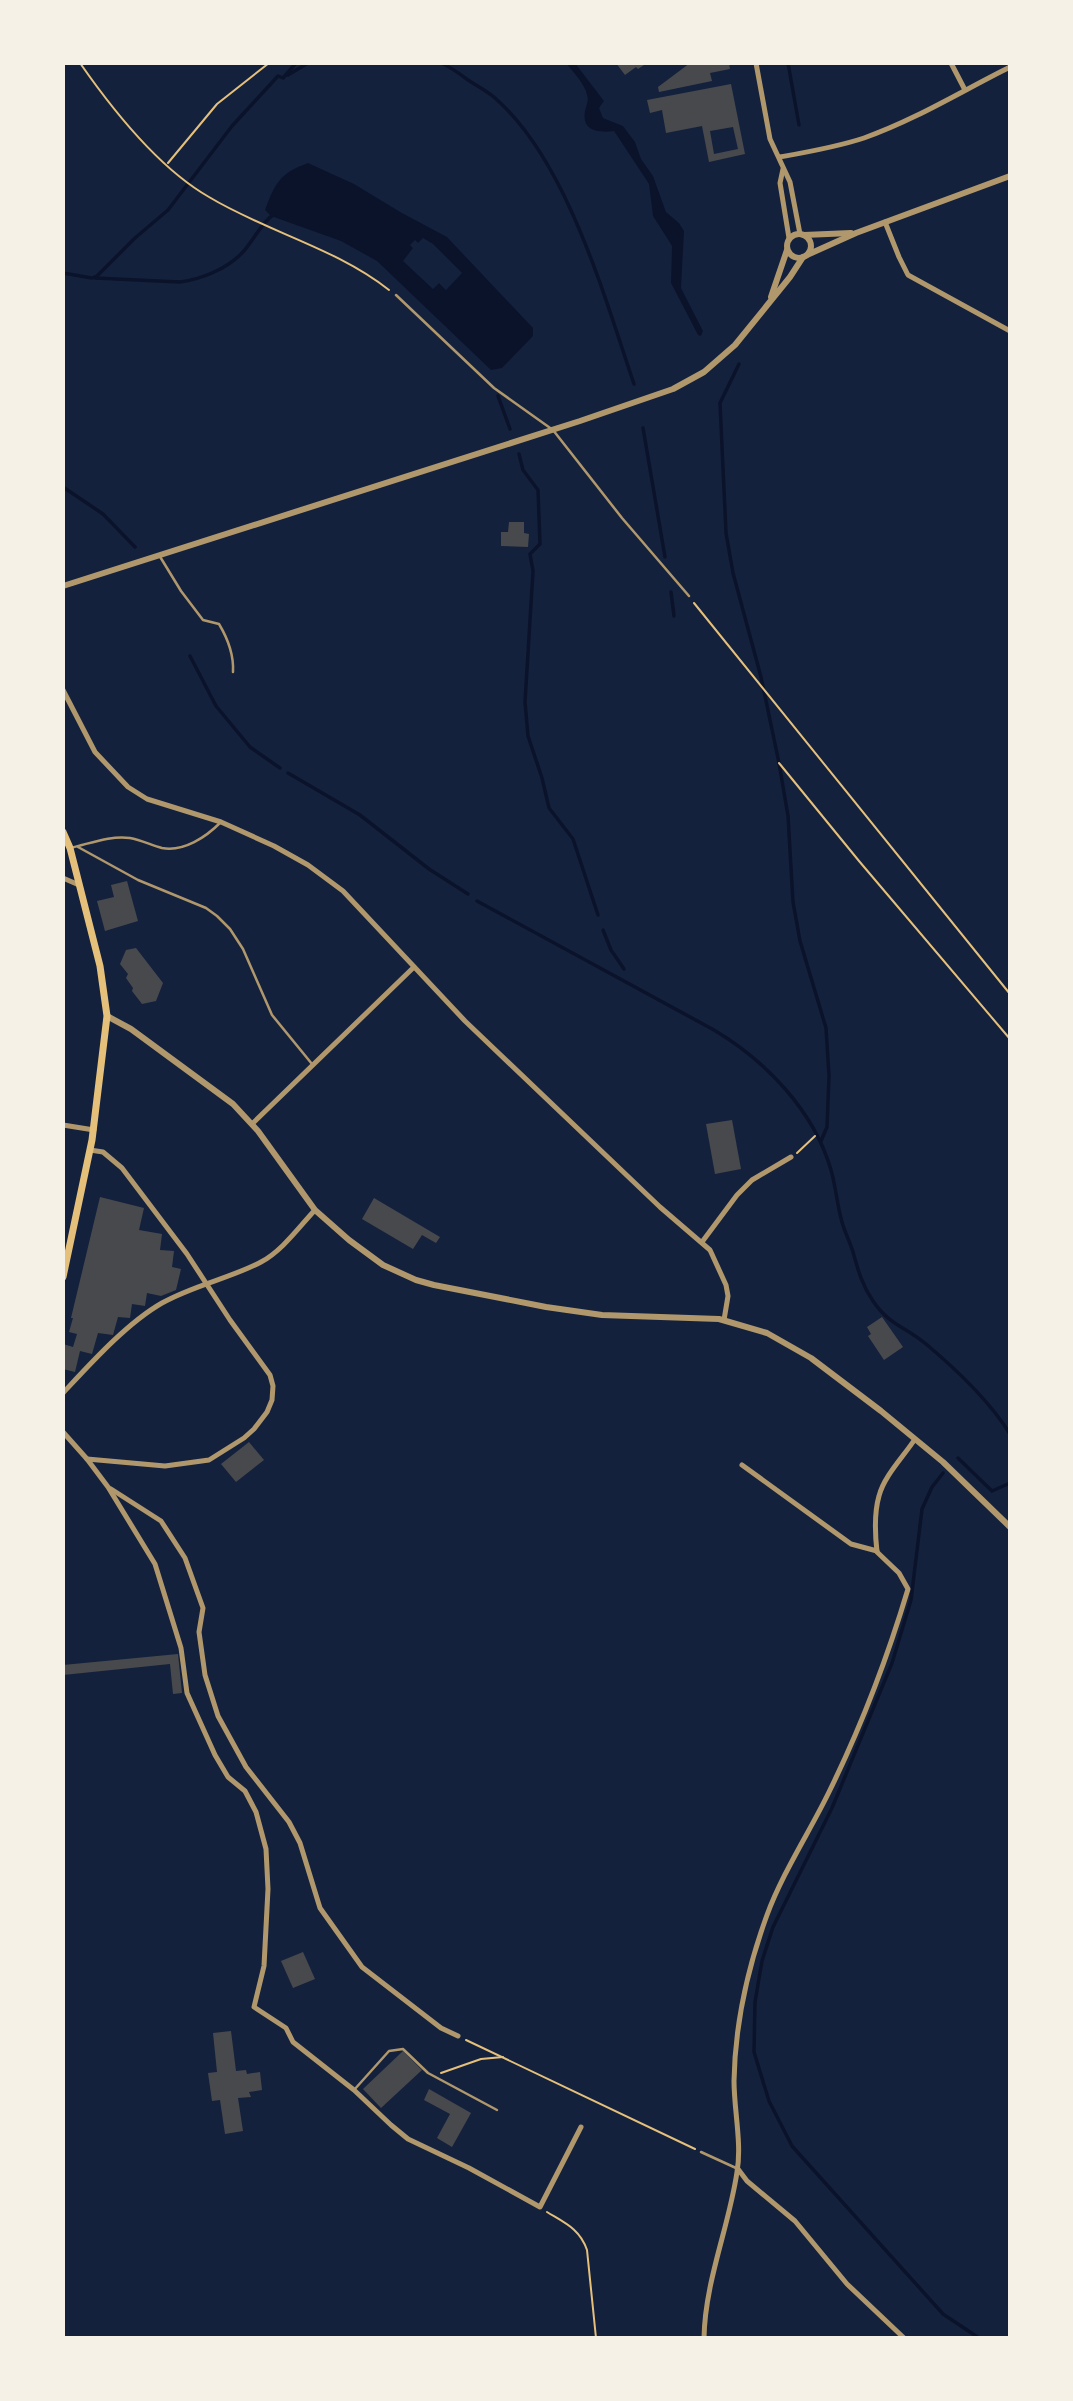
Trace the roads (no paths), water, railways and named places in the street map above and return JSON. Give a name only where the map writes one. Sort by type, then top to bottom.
[{"type":"main road","points":[[63,832],[74,847],[79,885],[100,966],[107,1016],[94,1130],[63,1277]]},
{"type":"street","points":[[63,586],[553,430],[649,398],[694,378],[735,345],[805,256],[810,244],[802,234],[790,182],[770,139],[756,63]]},
{"type":"street","points":[[951,63],[965,90]]},
{"type":"street","points":[[780,158],[864,138],[906,121],[1010,67]]},
{"type":"street","points":[[769,302],[789,238],[780,183],[783,169]]},
{"type":"street","points":[[787,250],[792,256],[805,256],[856,233],[1010,176]]},
{"type":"street","points":[[885,222],[908,275],[1010,331]]},
{"type":"street","points":[[789,238],[802,234],[856,233]]},
{"type":"street","points":[[63,690],[95,752],[128,787],[147,799],[221,822],[286,853],[343,891],[465,1021],[660,1207],[710,1250],[726,1284],[728,1296],[724,1320]]},
{"type":"street","points":[[63,878],[79,885]]},
{"type":"street","points":[[252,1124],[414,967]]},
{"type":"street","points":[[107,1016],[126,1026],[233,1104],[252,1124],[315,1210],[383,1265],[434,1285],[583,1313],[724,1320],[767,1333],[800,1350],[915,1439],[1010,1527]]},
{"type":"street","points":[[63,1125],[94,1130]]},
{"type":"street","points":[[88,1459],[165,1466],[209,1460],[244,1438],[267,1412],[272,1400],[273,1386],[270,1375],[187,1254],[122,1168],[103,1152],[90,1150]]},
{"type":"street","points":[[702,1242],[737,1195],[752,1180],[791,1157]]},
{"type":"street","points":[[63,1393],[112,1343],[150,1311],[205,1283],[262,1262],[315,1210]]},
{"type":"street","points":[[63,1432],[88,1459],[108,1487],[160,1576],[181,1648],[187,1693],[215,1755],[228,1777],[249,1796],[262,1830],[266,1849],[267,1927],[264,1966],[254,2007],[286,2028],[293,2042],[354,2090],[408,2139],[469,2168],[540,2207],[581,2127]]},
{"type":"street","points":[[877,1550],[878,1496],[915,1439]]},
{"type":"street","points":[[704,2338],[718,2254],[738,2169],[734,2082],[738,2031],[750,1971],[777,1892],[829,1793],[858,1729],[884,1664],[908,1589],[899,1573],[877,1550],[851,1545],[742,1465]]},
{"type":"street","points":[[108,1487],[162,1521],[184,1558],[203,1608],[199,1632],[205,1675],[218,1716],[246,1767],[289,1822],[300,1843],[320,1908],[362,1967],[442,2028],[458,2036]]},
{"type":"street","points":[[738,2169],[747,2181],[795,2221],[846,2284],[904,2338]]},
{"type":"lane","points":[[396,295],[494,388],[553,430],[622,518],[689,596]]},
{"type":"lane","points":[[159,555],[203,620],[219,624],[233,653],[233,672]]},
{"type":"lane","points":[[74,847],[88,842],[128,837],[160,847],[180,847],[204,836],[221,822]]},
{"type":"lane","points":[[74,847],[138,880],[206,908],[217,916],[230,929],[243,949],[272,1015],[312,1064]]},
{"type":"lane","points":[[354,2090],[388,2051],[403,2049],[428,2073],[497,2110]]},
{"type":"lane","points":[[701,2152],[738,2169]]},
{"type":"water","points":[[566,63],[575,63],[604,101],[599,108],[603,118],[623,126],[635,142],[641,159],[653,176],[666,212],[684,231],[681,288],[703,331],[701,336],[698,335],[671,283],[672,246],[653,216],[649,184],[614,131],[593,130],[586,123],[586,91]]},
{"type":"water","points":[[308,163],[354,184],[447,237],[533,328],[533,336],[502,368],[491,370],[377,261],[341,241],[271,216],[265,210],[280,180]],"holes":[[[423,238],[433,244],[462,273],[446,290],[439,283],[433,289],[403,261],[413,248],[410,245],[415,240],[418,243]]]},
{"type":"waterway","points":[[63,273],[92,278],[97,276],[168,210],[232,126],[278,76],[283,78],[296,63]]},
{"type":"waterway","points":[[288,75],[308,63]]},
{"type":"waterway","points":[[441,63],[495,98],[520,125],[543,157],[563,193],[596,271],[634,384]]},
{"type":"waterway","points":[[788,63],[799,125]]},
{"type":"waterway","points":[[95,278],[180,282],[205,276],[221,269],[241,254],[274,214]]},
{"type":"waterway","points":[[739,364],[720,403],[726,533],[733,573],[761,677],[779,763],[788,816],[793,902],[800,941],[826,1028],[829,1076],[827,1127],[821,1141]]},
{"type":"waterway","points":[[498,396],[510,429]]},
{"type":"waterway","points":[[643,428],[665,557]]},
{"type":"waterway","points":[[519,454],[523,470],[538,490],[540,544],[530,554],[533,571],[525,702],[528,736],[549,808],[573,839],[598,915]]},
{"type":"waterway","points":[[63,487],[103,514],[135,547]]},
{"type":"waterway","points":[[671,592],[674,616]]},
{"type":"waterway","points":[[190,656],[216,706],[250,747],[280,768]]},
{"type":"waterway","points":[[288,773],[360,815],[429,869],[468,894]]},
{"type":"waterway","points":[[477,901],[714,1030],[769,1072],[800,1108],[823,1148],[833,1176],[843,1226],[861,1277],[873,1301],[892,1321],[919,1338],[961,1375],[992,1409],[1010,1434]]},
{"type":"waterway","points":[[603,930],[611,950],[624,969]]},
{"type":"waterway","points":[[958,1458],[992,1491],[1010,1483]]},
{"type":"waterway","points":[[943,1473],[932,1487],[922,1509],[911,1600],[892,1663],[832,1808],[773,1927],[762,1961],[755,2002],[754,2052],[769,2101],[792,2146],[943,2314],[979,2338]]}]
